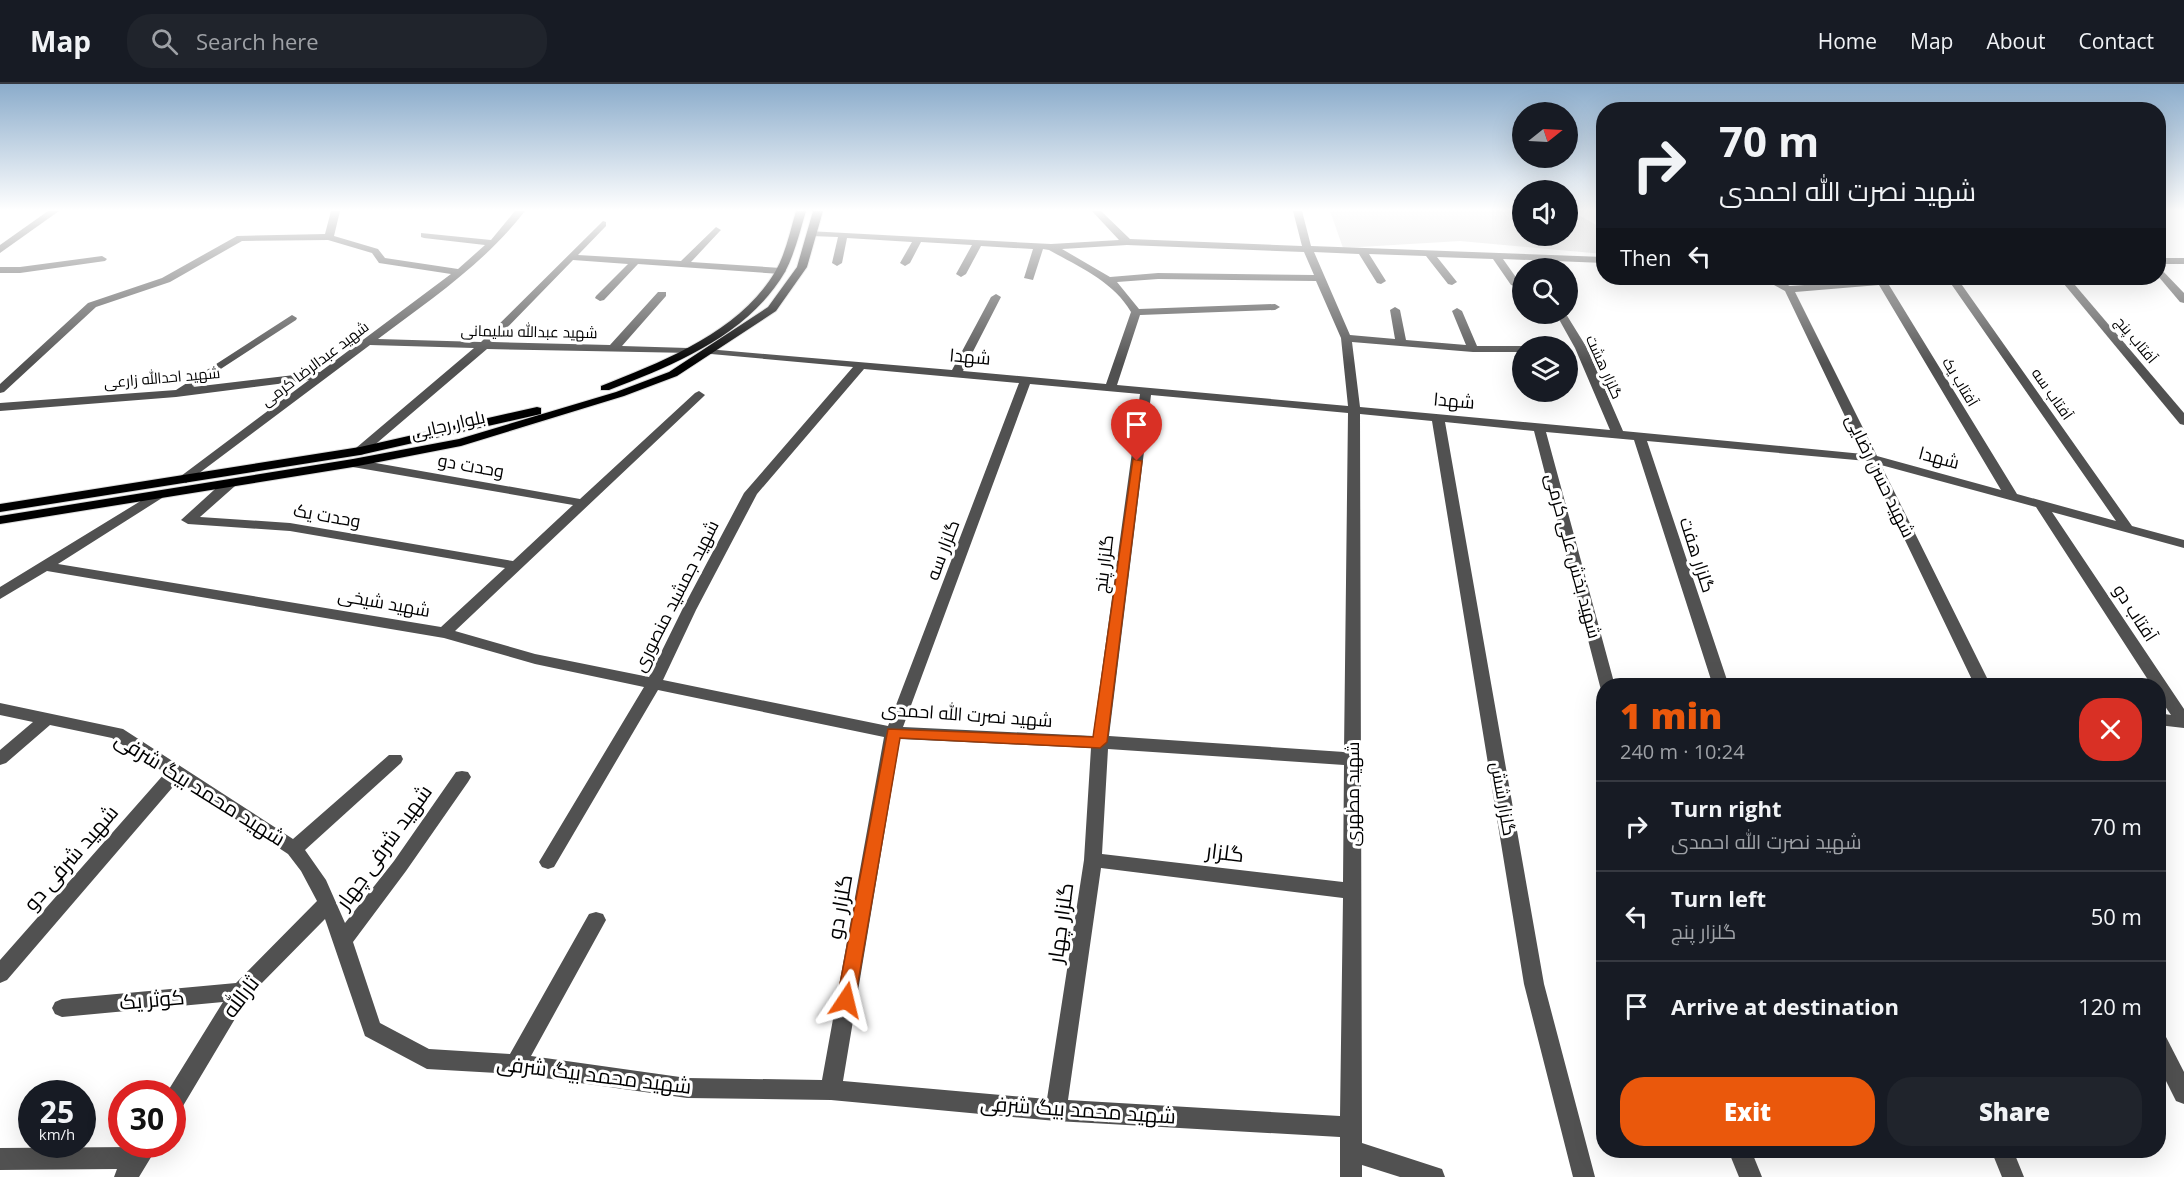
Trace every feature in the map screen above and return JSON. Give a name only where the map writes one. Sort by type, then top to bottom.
[{"type":"main road","name":"بلوار رجایی","points":[[0,520],[230,483],[357,457],[563,404],[662,365],[716,336],[751,307],[780,271],[783,262]]},
{"type":"main road","name":"بلوار رجایی","points":[[0,508],[186,479],[461,442],[570,411],[673,374],[711,351],[772,309],[802,262]]},
{"type":"street","points":[[0,270],[20,270],[80,262]]},
{"type":"street","points":[[0,390],[92,305],[166,280],[198,262]]},
{"type":"street","points":[[389,262],[460,272]]},
{"type":"street","name":"شهید عبدالرضا کرمی","points":[[186,479],[370,342],[471,262]]},
{"type":"street","points":[[357,457],[483,346],[565,262]]},
{"type":"street","points":[[635,262],[780,271]]},
{"type":"street","points":[[600,298],[635,262]]},
{"type":"street","points":[[683,265],[686,262]]},
{"type":"street","points":[[961,274],[968,262]]},
{"type":"street","points":[[1029,278],[1034,262]]},
{"type":"street","points":[[1076,262],[1107,280],[1131,300],[1136,312],[1110,388]]},
{"type":"street","name":"شهید مطهری","points":[[1314,262],[1347,338],[1354,410],[1351,1177]]},
{"type":"street","points":[[1369,262],[1381,281]]},
{"type":"street","points":[[1436,262],[1452,282]]},
{"type":"street","points":[[1500,262],[1512,279]]},
{"type":"street","points":[[1107,280],[1158,276],[1322,278]]},
{"type":"street","points":[[2166,279],[2184,300]]},
{"type":"street","points":[[1781,285],[1789,289],[1842,285]]},
{"type":"street","name":"آفتاب یک","points":[[1884,285],[2012,497]]},
{"type":"street","name":"آفتاب سه","points":[[1957,285],[2128,529]]},
{"type":"street","name":"آفتاب پنج","points":[[2070,285],[2184,421]]},
{"type":"street","name":"شهید حسن رضایی","points":[[1789,289],[1979,678]]},
{"type":"street","points":[[613,349],[662,294]]},
{"type":"street","points":[[956,374],[996,297]]},
{"type":"street","points":[[1136,312],[1275,307]]},
{"type":"street","points":[[1395,310],[1401,342]]},
{"type":"street","points":[[1457,311],[1473,349]]},
{"type":"street","points":[[176,393],[292,318]]},
{"type":"street","name":"گلزار هشت","points":[[1567,324],[1581,348],[1618,434]]},
{"type":"street","points":[[1347,338],[1473,349],[1512,349]]},
{"type":"street","name":"شهید عبدالله سلیمانی","points":[[370,342],[688,351]]},
{"type":"street","name":"شهدا","points":[[711,351],[1871,458],[2184,544]]},
{"type":"street","name":"شهید جمشید منصوری","points":[[548,862],[653,685],[689,610],[751,493],[861,365]]},
{"type":"street","name":"شهید احدالله زارعی","points":[[0,407],[176,393],[326,375]]},
{"type":"street","name":"گلزار سه","points":[[893,732],[1026,380]]},
{"type":"street","name":"گلزار پنج","points":[[1100,742],[1146,391]]},
{"type":"street","name":"شهید شیخی","points":[[45,566],[444,633],[699,394]]},
{"type":"street","name":"گلزار شش","points":[[1438,418],[1534,984],[1584,1177]]},
{"type":"street","name":"شهید بخش علی کرمی","points":[[1539,427],[1605,678]]},
{"type":"street","name":"گلزار هفت","points":[[1638,436],[1718,678]]},
{"type":"street","name":"وحدت دو","points":[[357,457],[583,503]]},
{"type":"street","name":"وحدت یک","points":[[230,483],[188,520],[290,527],[516,566]]},
{"type":"street","points":[[0,594],[157,495]]},
{"type":"street","name":"آفتاب دو","points":[[2040,504],[2155,678]]},
{"type":"street","name":"شهید نصرت الله احمدی","points":[[444,633],[535,659],[653,685],[893,732],[1100,742],[1353,759]]},
{"type":"street","name":"آفتاب دو","points":[[2166,695],[2184,722],[2166,720]]},
{"type":"street","name":"شهید محمد بیگ شرفی","points":[[0,709],[117,733],[294,849],[306,861],[336,921],[341,943],[372,1029],[427,1059],[516,1064],[687,1088],[831,1090],[1056,1110],[1351,1127]]},
{"type":"street","points":[[0,759],[46,719]]},
{"type":"street","name":"گلزار دو","points":[[831,1090],[893,732]]},
{"type":"street","name":"گلزار چهار","points":[[1056,1110],[1093,860],[1100,742]]},
{"type":"street","points":[[294,849],[394,759]]},
{"type":"street","name":"شهید شرفی دو","points":[[0,974],[176,772]]},
{"type":"street","name":"شهید شرفی چهار","points":[[341,943],[400,866],[462,777]]},
{"type":"street","name":"گلزار","points":[[1093,860],[1352,891]]},
{"type":"street","name":"ثارالله","points":[[186,1081],[241,991],[327,904]]},
{"type":"street","points":[[516,1064],[596,920]]},
{"type":"street","name":"کوثر یک","points":[[62,1008],[241,991]]},
{"type":"street","points":[[2166,1058],[2184,1094]]},
{"type":"street","points":[[1351,1150],[1434,1177]]},
{"type":"street","points":[[0,1159],[108,1153]]},
{"type":"street","points":[[125,1177],[138,1158]]},
{"type":"street","points":[[1743,1158],[1751,1177]]},
{"type":"street","points":[[2005,1158],[2013,1177]]},
{"type":"route","points":[[846,1000],[893,732],[1100,742],[1137,461]]}]
